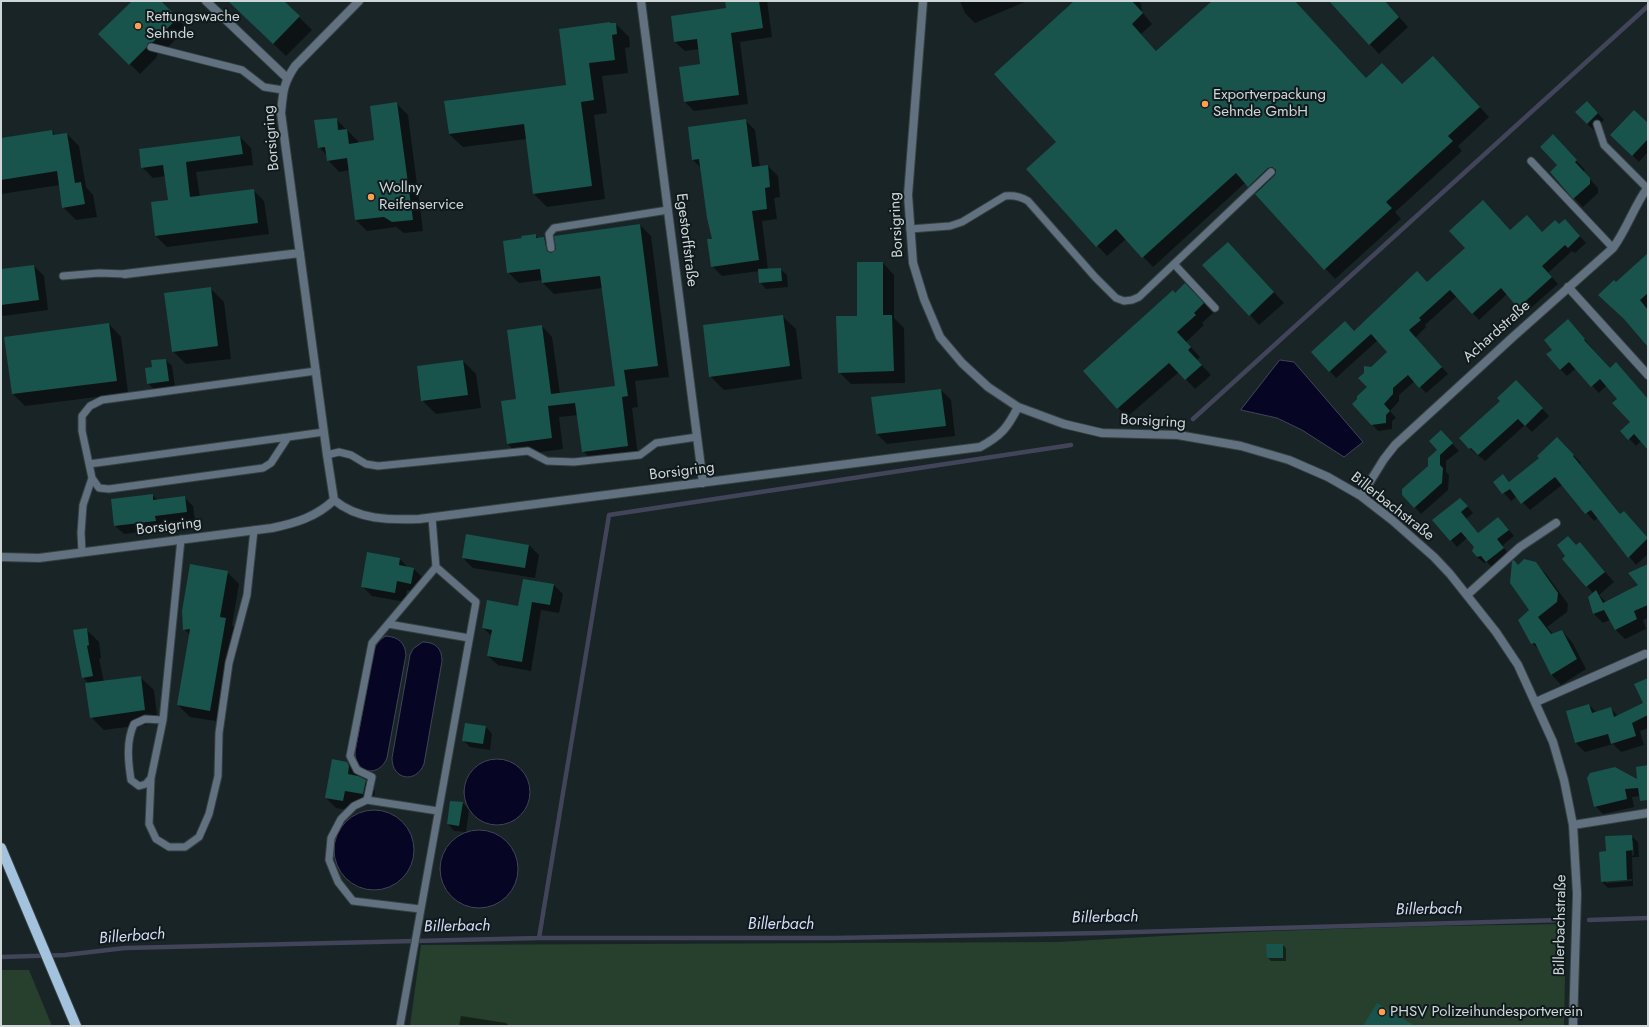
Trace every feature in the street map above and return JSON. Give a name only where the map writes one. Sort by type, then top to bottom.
[{"type":"main road","points":[[1,848],[76,1026]]},
{"type":"street","points":[[206,1],[287,78]]},
{"type":"street","name":"Borsigring","points":[[359,1],[295,66],[287,78],[283,90],[281,113],[334,500],[352,511],[377,518],[397,520],[432,518],[980,447],[993,440],[1009,425],[1018,407]]},
{"type":"street","name":"Egestorffstraße","points":[[641,1],[704,483]]},
{"type":"street","name":"Borsigring","points":[[923,1],[908,195],[913,263],[924,299],[940,337],[962,363],[988,387],[1018,407],[1064,424],[1102,433],[1178,435],[1241,446]]},
{"type":"street","name":"Achardstraße","points":[[1361,496],[1384,459],[1395,445],[1568,287],[1613,248],[1621,237],[1635,207],[1647,187]]},
{"type":"street","points":[[125,274],[300,253]]},
{"type":"street","points":[[1568,287],[1648,376]]},
{"type":"street","name":"Billerbachstraße","points":[[1241,446],[1302,466],[1328,477],[1361,496],[1434,557],[1468,595],[1496,632],[1518,665],[1536,702],[1555,750],[1564,780],[1573,825],[1577,894],[1573,1026]]},
{"type":"street","name":"Borsigring","points":[[1,557],[39,558],[254,530],[300,522],[318,513],[334,500]]},
{"type":"street","points":[[1468,595],[1520,547],[1556,523]]},
{"type":"street","points":[[1536,702],[1644,654]]},
{"type":"street","points":[[1573,825],[1648,813]]},
{"type":"lane","points":[[151,47],[242,70],[264,87],[283,90]]},
{"type":"lane","points":[[1597,124],[1604,145],[1647,187]]},
{"type":"lane","points":[[1531,161],[1613,248]]},
{"type":"lane","points":[[910,229],[950,226],[962,222],[1005,196],[1013,195],[1021,197],[1028,201],[1095,277],[1116,298],[1124,301],[1132,300],[1139,297],[1271,172]]},
{"type":"lane","points":[[551,248],[549,234],[554,228],[668,210]]},
{"type":"lane","points":[[1174,264],[1215,308]]},
{"type":"lane","points":[[63,276],[99,273],[125,274]]},
{"type":"lane","points":[[288,437],[271,463],[263,468],[109,488],[99,488],[92,478],[82,431],[82,416],[90,406],[102,400],[316,371]]},
{"type":"lane","points":[[89,464],[324,432]]},
{"type":"lane","points":[[327,455],[338,452],[351,455],[366,464],[378,466],[528,451],[547,461],[574,462],[640,455],[656,443],[697,437]]},
{"type":"lane","points":[[82,552],[82,505],[92,478]]},
{"type":"lane","points":[[400,1026],[476,602],[436,567],[432,518]]},
{"type":"lane","points":[[181,539],[163,720],[151,778],[149,824],[156,839],[168,847],[185,847],[199,838],[209,814],[218,776],[219,734],[229,663],[247,595],[254,530]]},
{"type":"lane","points":[[367,800],[372,777],[357,770],[350,756],[372,643],[436,567]]},
{"type":"lane","points":[[388,624],[469,638]]},
{"type":"lane","points":[[151,778],[146,784],[138,786],[131,780],[129,766],[129,734],[134,724],[145,719],[163,720]]},
{"type":"lane","points":[[420,909],[353,901],[338,882],[329,860],[331,838],[341,819],[354,806],[367,800],[438,811]]},
{"type":"green space","points":[[1566,924],[1564,1026],[410,1026],[421,945],[1059,942],[1312,930]]},
{"type":"green space","points":[[1,970],[29,970],[52,1026],[1,1026]]},
{"type":"water","points":[[1280,360],[1294,362],[1363,442],[1344,457],[1302,430],[1277,418],[1241,410]]},
{"type":"water","points":[[386,636],[398,639],[403,644],[406,655],[387,758],[379,769],[368,771],[359,765],[355,752],[374,649],[379,641]]},
{"type":"water","points":[[423,642],[431,643],[439,649],[442,656],[442,661],[424,764],[416,775],[405,777],[396,771],[392,758],[410,655],[413,649]]},
{"type":"water","points":[[497,759],[510,761],[520,769],[528,779],[530,792],[528,805],[520,815],[510,823],[497,825],[484,823],[474,815],[466,805],[464,792],[466,779],[474,769],[484,761]]},
{"type":"water","points":[[374,810],[389,813],[402,822],[411,835],[414,850],[411,865],[402,878],[389,887],[374,890],[359,887],[346,878],[337,865],[334,850],[337,835],[346,822],[359,813]]},
{"type":"water","points":[[471,830],[487,830],[501,836],[512,847],[518,861],[518,877],[512,891],[501,902],[487,908],[471,908],[457,902],[446,891],[440,877],[440,861],[446,847],[457,836]]},
{"type":"building","name":"Rettungswache Sehnde","points":[[132,1],[161,1],[178,18],[153,42],[148,43],[146,48],[129,65],[98,34]]},
{"type":"building","points":[[228,1],[284,1],[300,16],[273,44]]},
{"type":"building","points":[[725,1],[759,1],[763,28],[731,33],[739,95],[684,102],[679,67],[700,64],[697,39],[674,42],[671,16],[726,8]]},
{"type":"building","points":[[1074,1],[1132,1],[1143,13],[1132,24],[1156,51],[1212,1],[1295,1],[1366,78],[1382,63],[1402,84],[1433,56],[1480,107],[1448,136],[1453,141],[1386,202],[1392,208],[1324,270],[1255,194],[1275,175],[1276,170],[1272,167],[1268,168],[1248,187],[1236,173],[1142,258],[1116,229],[1096,247],[1026,169],[1056,142],[994,74]]},
{"type":"building","points":[[1329,1],[1385,1],[1399,17],[1369,45]]},
{"type":"building","points":[[610,22],[616,23],[617,34],[612,35],[615,60],[589,63],[594,100],[581,102],[592,186],[533,194],[524,124],[449,134],[444,101],[566,85],[559,29]]},
{"type":"building","points":[[1587,101],[1598,113],[1587,124],[1575,112]]},
{"type":"building","points":[[397,102],[413,220],[392,222],[384,217],[355,220],[347,158],[327,161],[325,147],[318,148],[314,120],[337,118],[338,130],[347,129],[349,144],[374,140],[370,106]]},
{"type":"building","points":[[1634,110],[1648,123],[1648,139],[1632,156],[1610,135]]},
{"type":"building","points":[[746,119],[752,167],[768,165],[770,187],[765,188],[767,209],[752,211],[759,260],[711,267],[707,239],[712,239],[707,218],[699,159],[692,160],[688,127]]},
{"type":"building","points":[[52,130],[53,135],[67,133],[75,183],[81,182],[85,204],[62,208],[57,171],[1,180],[1,138]]},
{"type":"building","points":[[1553,134],[1577,160],[1575,162],[1590,178],[1590,184],[1573,199],[1550,172],[1557,165],[1540,147]]},
{"type":"building","points":[[240,136],[243,154],[186,162],[190,197],[254,189],[258,223],[155,236],[151,202],[168,200],[163,165],[141,168],[139,149]]},
{"type":"building","points":[[1483,200],[1510,230],[1527,215],[1542,232],[1555,220],[1559,224],[1565,219],[1580,236],[1568,248],[1565,245],[1542,266],[1552,277],[1518,308],[1501,288],[1472,314],[1450,290],[1419,318],[1421,320],[1409,330],[1442,367],[1419,388],[1408,375],[1393,388],[1393,394],[1384,404],[1390,411],[1386,415],[1386,423],[1371,425],[1352,404],[1357,399],[1357,396],[1367,387],[1358,378],[1364,373],[1364,366],[1371,367],[1387,352],[1371,334],[1329,372],[1311,352],[1345,321],[1354,331],[1417,271],[1427,282],[1465,248],[1449,231]]},
{"type":"building","points":[[640,224],[658,366],[624,370],[628,396],[622,397],[628,446],[582,452],[575,403],[548,406],[552,438],[507,444],[501,401],[516,399],[507,330],[542,325],[551,394],[615,386],[600,276],[542,283],[540,269],[507,273],[503,241],[536,234],[536,238],[544,237],[547,251],[551,253],[556,249],[554,236]]},
{"type":"building","points":[[1228,242],[1274,292],[1249,316],[1202,265]]},
{"type":"building","points":[[1648,253],[1648,293],[1640,300],[1648,310],[1648,347],[1624,319],[1598,295],[1614,280],[1616,282]]},
{"type":"building","points":[[857,262],[883,262],[883,315],[892,315],[894,371],[838,373],[836,316],[857,316]]},
{"type":"building","points":[[34,265],[39,300],[1,305],[1,269]]},
{"type":"building","points":[[781,268],[782,281],[759,283],[758,269]]},
{"type":"building","points":[[1185,283],[1204,303],[1194,313],[1196,315],[1177,332],[1191,347],[1188,350],[1202,365],[1185,380],[1169,363],[1117,409],[1083,371],[1173,290],[1175,293]]},
{"type":"building","points":[[211,287],[218,346],[172,352],[164,293]]},
{"type":"building","points":[[783,315],[790,366],[709,377],[703,325]]},
{"type":"building","points":[[1568,319],[1585,339],[1584,340],[1610,368],[1616,362],[1648,399],[1648,450],[1634,434],[1628,440],[1620,431],[1630,422],[1612,403],[1617,399],[1600,379],[1591,387],[1569,362],[1560,370],[1546,354],[1552,350],[1544,340]]},
{"type":"building","points":[[109,323],[117,381],[12,394],[4,337]]},
{"type":"building","points":[[166,359],[169,381],[147,384],[145,368],[152,367],[151,360]]},
{"type":"building","points":[[463,360],[468,395],[421,401],[417,366]]},
{"type":"building","points":[[1516,380],[1543,408],[1525,426],[1518,419],[1478,455],[1471,448],[1469,449],[1459,438],[1500,401],[1497,398]]},
{"type":"building","points":[[941,389],[946,426],[876,434],[871,397]]},
{"type":"building","points":[[1441,430],[1453,443],[1440,455],[1440,465],[1443,468],[1442,483],[1414,508],[1402,495],[1402,489],[1428,466],[1428,458],[1437,450],[1429,441]]},
{"type":"building","points":[[1557,437],[1574,455],[1573,456],[1620,514],[1624,511],[1648,538],[1628,558],[1591,510],[1585,514],[1555,477],[1521,504],[1510,489],[1502,494],[1493,482],[1503,474],[1509,482],[1539,458],[1537,456]]},
{"type":"building","points":[[153,494],[153,500],[185,496],[187,512],[155,516],[156,521],[114,526],[111,499]]},
{"type":"building","points":[[1460,498],[1468,506],[1461,512],[1478,533],[1498,517],[1509,530],[1497,539],[1504,548],[1486,562],[1481,556],[1477,557],[1472,551],[1474,547],[1461,532],[1450,541],[1432,520]]},
{"type":"building","points":[[466,534],[529,545],[525,568],[462,558]]},
{"type":"building","points":[[1568,536],[1576,545],[1580,542],[1605,572],[1586,587],[1562,559],[1565,556],[1557,545]]},
{"type":"building","points":[[367,552],[400,558],[399,565],[414,568],[411,584],[397,581],[395,593],[361,587]]},
{"type":"building","points":[[1524,559],[1536,562],[1558,593],[1557,602],[1538,617],[1551,634],[1562,630],[1577,659],[1551,675],[1535,643],[1531,644],[1518,620],[1529,610],[1510,583],[1512,561],[1514,560],[1518,565]]},
{"type":"building","points":[[190,564],[228,571],[220,617],[226,618],[210,711],[177,705],[190,629],[183,630],[182,611]]},
{"type":"building","points":[[1648,564],[1648,605],[1634,611],[1637,619],[1615,630],[1604,610],[1593,614],[1588,597],[1596,590],[1603,603],[1638,585],[1628,573]]},
{"type":"building","points":[[523,579],[554,584],[550,605],[532,602],[522,662],[487,656],[492,630],[482,628],[487,600],[518,606]]},
{"type":"building","points":[[87,628],[89,645],[87,646],[93,676],[82,678],[73,630]]},
{"type":"building","points":[[141,676],[145,710],[90,718],[85,683]]},
{"type":"building","points":[[1648,678],[1648,715],[1632,723],[1636,736],[1611,744],[1608,734],[1575,743],[1566,711],[1589,704],[1592,713],[1611,707],[1614,717],[1643,703],[1634,684]]},
{"type":"building","points":[[465,723],[486,726],[483,744],[462,741]]},
{"type":"building","points":[[332,759],[347,762],[349,766],[348,774],[358,776],[366,780],[363,794],[345,791],[343,801],[325,798]]},
{"type":"building","points":[[1648,765],[1648,800],[1640,801],[1638,788],[1625,789],[1627,799],[1594,807],[1587,778],[1590,773],[1615,767],[1637,779],[1636,767]]},
{"type":"building","points":[[450,801],[463,802],[459,826],[447,824]]},
{"type":"building","points":[[1632,835],[1633,850],[1626,851],[1627,880],[1601,882],[1599,852],[1606,851],[1605,836]]},
{"type":"building","points":[[1266,944],[1283,944],[1283,958],[1267,958]]},
{"type":"building","name":"PHSV Polizeihundesportverein","points":[[1377,1003],[1415,1026],[1363,1026]]},
{"type":"waterway","points":[[1193,419],[1648,6]]},
{"type":"waterway","points":[[539,938],[609,515],[1071,445]]},
{"type":"waterway","name":"Billerbach","points":[[1589,920],[1648,918]]},
{"type":"waterway","name":"Billerbach","points":[[1,957],[65,955],[125,948],[539,938],[834,938],[1099,933],[1561,920]]},
{"type":"place","name":"Rettungswache Sehnde","points":[[138,26]]},
{"type":"place","name":"Exportverpackung Sehnde GmbH","points":[[1205,104]]},
{"type":"place","name":"Wollny Reifenservice","points":[[371,197]]},
{"type":"place","name":"PHSV Polizeihundesportverein","points":[[1382,1012]]}]
